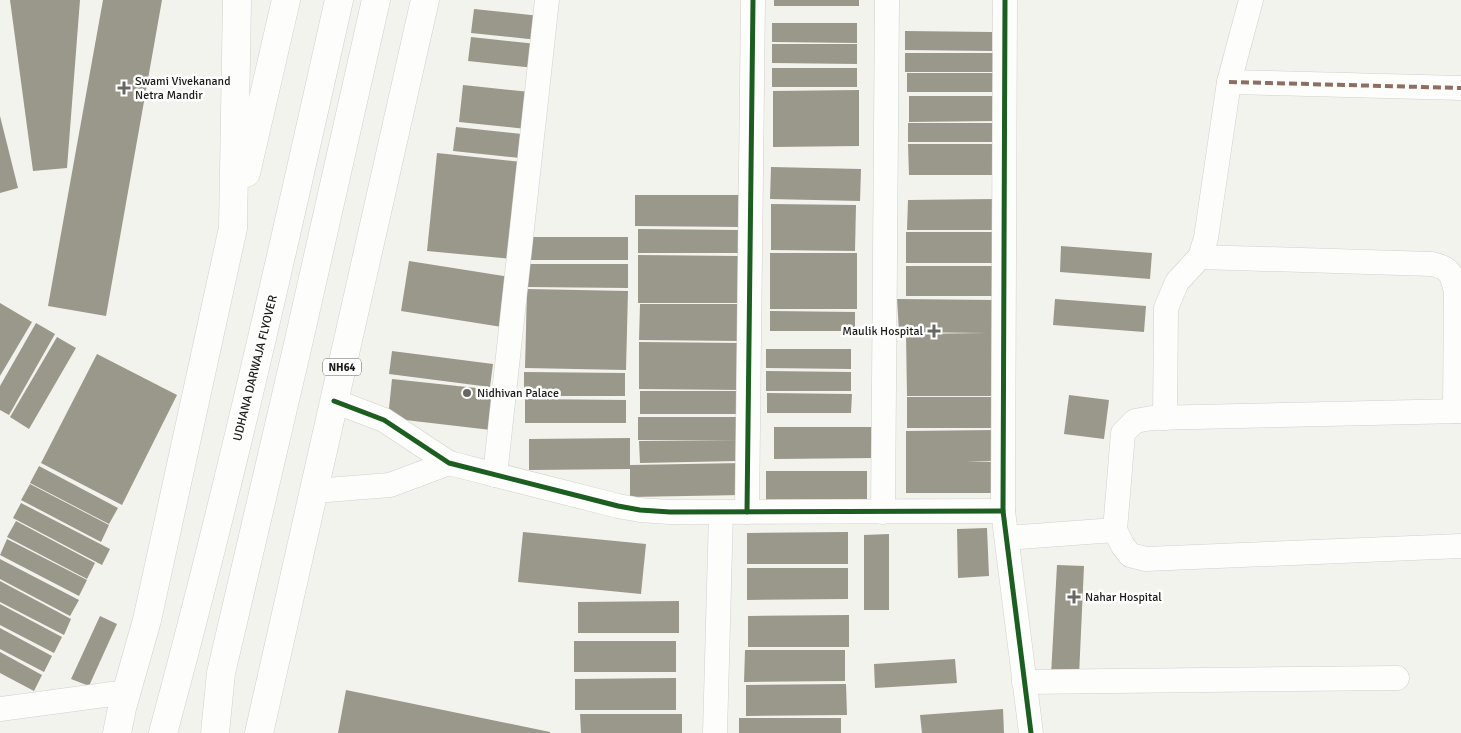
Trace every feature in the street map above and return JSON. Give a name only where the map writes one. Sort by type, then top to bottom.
[{"type":"highway","points":[[233,228],[237,0]]},
{"type":"highway","points":[[117,733],[148,620],[233,228],[286,0]]},
{"type":"highway","name":"UDHANA DARWAJA FLYOVER","points":[[163,733],[183,662],[276,286],[338,0]]},
{"type":"highway","points":[[215,733],[221,673],[376,0]]},
{"type":"highway","name":"NH64","points":[[259,733],[425,0]]},
{"type":"street","points":[[495,475],[546,0]]},
{"type":"street","points":[[747,512],[753,0]]},
{"type":"street","points":[[883,512],[886,0]]},
{"type":"street","points":[[1005,0],[1003,511],[1031,733]]},
{"type":"street","points":[[1165,418],[1166,308],[1177,282],[1200,257],[1206,238],[1229,82],[1251,0]]},
{"type":"street","points":[[1229,82],[1461,88]]},
{"type":"street","points":[[1200,257],[1432,264],[1443,266],[1452,275],[1456,292],[1458,411],[1165,418],[1135,421],[1123,433],[1115,530],[1122,546],[1130,555],[1146,558],[1461,546]]},
{"type":"street","points":[[334,401],[384,420],[449,463],[640,510],[721,513],[1003,511]]},
{"type":"street","points":[[314,492],[390,485],[449,463]]},
{"type":"street","points":[[715,733],[721,513]]},
{"type":"street","points":[[1007,538],[1115,530]]},
{"type":"street","points":[[1024,682],[1397,678]]},
{"type":"street","points":[[0,709],[127,692]]},
{"type":"building","points":[[10,0],[80,0],[67,168],[33,171]]},
{"type":"building","points":[[103,0],[162,0],[106,316],[48,306]]},
{"type":"building","points":[[774,0],[859,0],[859,6],[774,6]]},
{"type":"building","points":[[474,9],[540,16],[538,40],[471,33]]},
{"type":"building","points":[[772,23],[857,23],[857,43],[772,42]]},
{"type":"building","points":[[905,31],[992,32],[992,51],[905,50]]},
{"type":"building","points":[[471,37],[537,44],[535,68],[468,61]]},
{"type":"building","points":[[772,44],[857,44],[857,64],[772,63]]},
{"type":"building","points":[[905,53],[993,53],[993,72],[905,72]]},
{"type":"building","points":[[772,68],[857,68],[857,87],[772,87]]},
{"type":"building","points":[[907,73],[995,73],[995,92],[907,92]]},
{"type":"building","points":[[463,85],[530,92],[526,129],[459,122]]},
{"type":"building","points":[[859,90],[859,146],[773,147],[773,91]]},
{"type":"building","points":[[909,96],[995,96],[996,121],[909,122]]},
{"type":"building","points":[[0,116],[18,188],[0,193]]},
{"type":"building","points":[[908,123],[996,123],[996,142],[908,142]]},
{"type":"building","points":[[456,127],[522,134],[520,158],[453,151]]},
{"type":"building","points":[[908,144],[997,144],[997,175],[909,175]]},
{"type":"building","points":[[437,153],[522,162],[512,259],[427,251]]},
{"type":"building","points":[[771,167],[861,169],[860,201],[770,199]]},
{"type":"building","points":[[635,195],[740,195],[740,227],[635,226]]},
{"type":"building","points":[[996,199],[996,230],[907,230],[908,200]]},
{"type":"building","points":[[771,204],[856,205],[855,251],[771,250]]},
{"type":"building","points":[[638,229],[739,230],[738,253],[638,253]]},
{"type":"building","points":[[906,232],[995,232],[995,263],[906,263]]},
{"type":"building","points":[[528,237],[628,237],[628,260],[527,260]]},
{"type":"building","points":[[1061,246],[1152,253],[1150,279],[1060,272]]},
{"type":"building","points":[[770,253],[857,253],[857,309],[770,309]]},
{"type":"building","points":[[638,255],[739,256],[739,303],[638,303]]},
{"type":"building","points":[[409,261],[510,277],[502,327],[401,311]]},
{"type":"building","points":[[527,264],[628,264],[628,288],[527,287]]},
{"type":"building","points":[[906,266],[995,266],[995,296],[906,296]]},
{"type":"building","points":[[527,289],[628,291],[626,370],[525,368]]},
{"type":"building","points":[[897,299],[995,300],[995,396],[907,396],[906,334],[987,333],[899,332]]},
{"type":"building","points":[[1055,299],[1146,306],[1144,332],[1053,325]]},
{"type":"building","points":[[0,303],[32,322],[0,376]]},
{"type":"building","points":[[640,304],[740,304],[740,341],[639,340]]},
{"type":"building","points":[[770,311],[855,312],[855,331],[770,331]]},
{"type":"building","points":[[36,323],[55,334],[9,415],[0,410],[0,386]]},
{"type":"building","points":[[57,337],[76,348],[29,429],[10,417]]},
{"type":"building","points":[[639,342],[740,343],[740,390],[639,389]]},
{"type":"building","points":[[766,349],[851,349],[851,369],[766,368]]},
{"type":"building","points":[[392,351],[493,364],[490,387],[389,374]]},
{"type":"building","points":[[97,354],[177,395],[122,505],[41,463]]},
{"type":"building","points":[[766,371],[851,372],[851,391],[766,391]]},
{"type":"building","points":[[524,372],[625,373],[625,396],[524,396]]},
{"type":"building","points":[[392,379],[495,390],[491,430],[388,418]]},
{"type":"building","points":[[640,391],[741,391],[741,414],[640,414]]},
{"type":"building","points":[[767,393],[852,394],[851,413],[767,413]]},
{"type":"building","points":[[1069,395],[1109,400],[1104,439],[1064,434]]},
{"type":"building","points":[[907,397],[996,397],[996,428],[907,428]]},
{"type":"building","points":[[525,399],[626,400],[626,423],[525,423]]},
{"type":"building","points":[[638,417],[739,417],[739,441],[638,440]]},
{"type":"building","points":[[774,427],[874,427],[875,458],[774,459]]},
{"type":"building","points":[[995,430],[995,461],[966,462],[995,462],[994,493],[906,493],[906,431]]},
{"type":"building","points":[[630,438],[630,465],[742,463],[743,495],[630,497],[630,469],[529,470],[529,439]]},
{"type":"building","points":[[639,441],[740,441],[739,461],[640,463]]},
{"type":"building","points":[[39,466],[118,508],[109,524],[30,483]]},
{"type":"building","points":[[766,471],[867,471],[867,502],[766,502]]},
{"type":"building","points":[[30,484],[109,525],[101,542],[21,500]]},
{"type":"building","points":[[21,503],[110,549],[102,565],[13,518]]},
{"type":"building","points":[[16,521],[95,563],[87,579],[7,537]]},
{"type":"building","points":[[987,528],[989,576],[958,578],[957,529]]},
{"type":"building","points":[[523,532],[646,544],[641,594],[518,582]]},
{"type":"building","points":[[848,532],[848,564],[747,564],[747,533]]},
{"type":"building","points":[[889,534],[889,610],[864,610],[864,535]]},
{"type":"building","points":[[7,539],[87,580],[79,596],[0,555]]},
{"type":"building","points":[[0,559],[79,600],[70,616],[0,579]]},
{"type":"building","points":[[1057,565],[1084,566],[1079,676],[1051,675]]},
{"type":"building","points":[[747,568],[848,568],[848,599],[747,600]]},
{"type":"building","points":[[0,581],[71,619],[64,635],[0,602]]},
{"type":"building","points":[[679,601],[679,633],[578,633],[578,602]]},
{"type":"building","points":[[0,604],[62,637],[54,653],[0,625]]},
{"type":"building","points":[[849,615],[849,647],[748,647],[748,616]]},
{"type":"building","points":[[100,616],[117,624],[89,686],[71,679]]},
{"type":"building","points":[[0,628],[52,656],[44,672],[0,649]]},
{"type":"building","points":[[574,641],[676,641],[676,672],[574,672]]},
{"type":"building","points":[[745,650],[845,650],[845,681],[744,682]]},
{"type":"building","points":[[0,652],[42,675],[34,691],[0,673]]},
{"type":"building","points":[[955,659],[957,683],[875,688],[874,664]]},
{"type":"building","points":[[676,678],[676,710],[575,710],[575,679]]},
{"type":"building","points":[[846,684],[847,715],[746,716],[746,685]]},
{"type":"building","points":[[346,690],[550,732],[550,733],[338,733]]},
{"type":"building","points":[[1003,709],[1004,733],[922,733],[920,715]]},
{"type":"building","points":[[580,714],[682,714],[682,733],[581,733]]},
{"type":"building","points":[[739,718],[841,718],[841,733],[739,733]]},
{"type":"marked path","points":[[1229,82],[1461,88]]},
{"type":"cycle path","points":[[747,512],[753,0]]},
{"type":"cycle path","points":[[1005,0],[1003,511],[1031,733]]},
{"type":"cycle path","points":[[334,401],[384,420],[449,463],[640,510],[670,512],[1003,511]]},
{"type":"place","name":"Swami Vivekanand Netra Mandir","points":[[124,88]]},
{"type":"place","name":"Maulik Hospital","points":[[934,331]]},
{"type":"place","name":"Nidhivan Palace","points":[[467,393]]},
{"type":"place","name":"Nahar Hospital","points":[[1074,597]]}]
